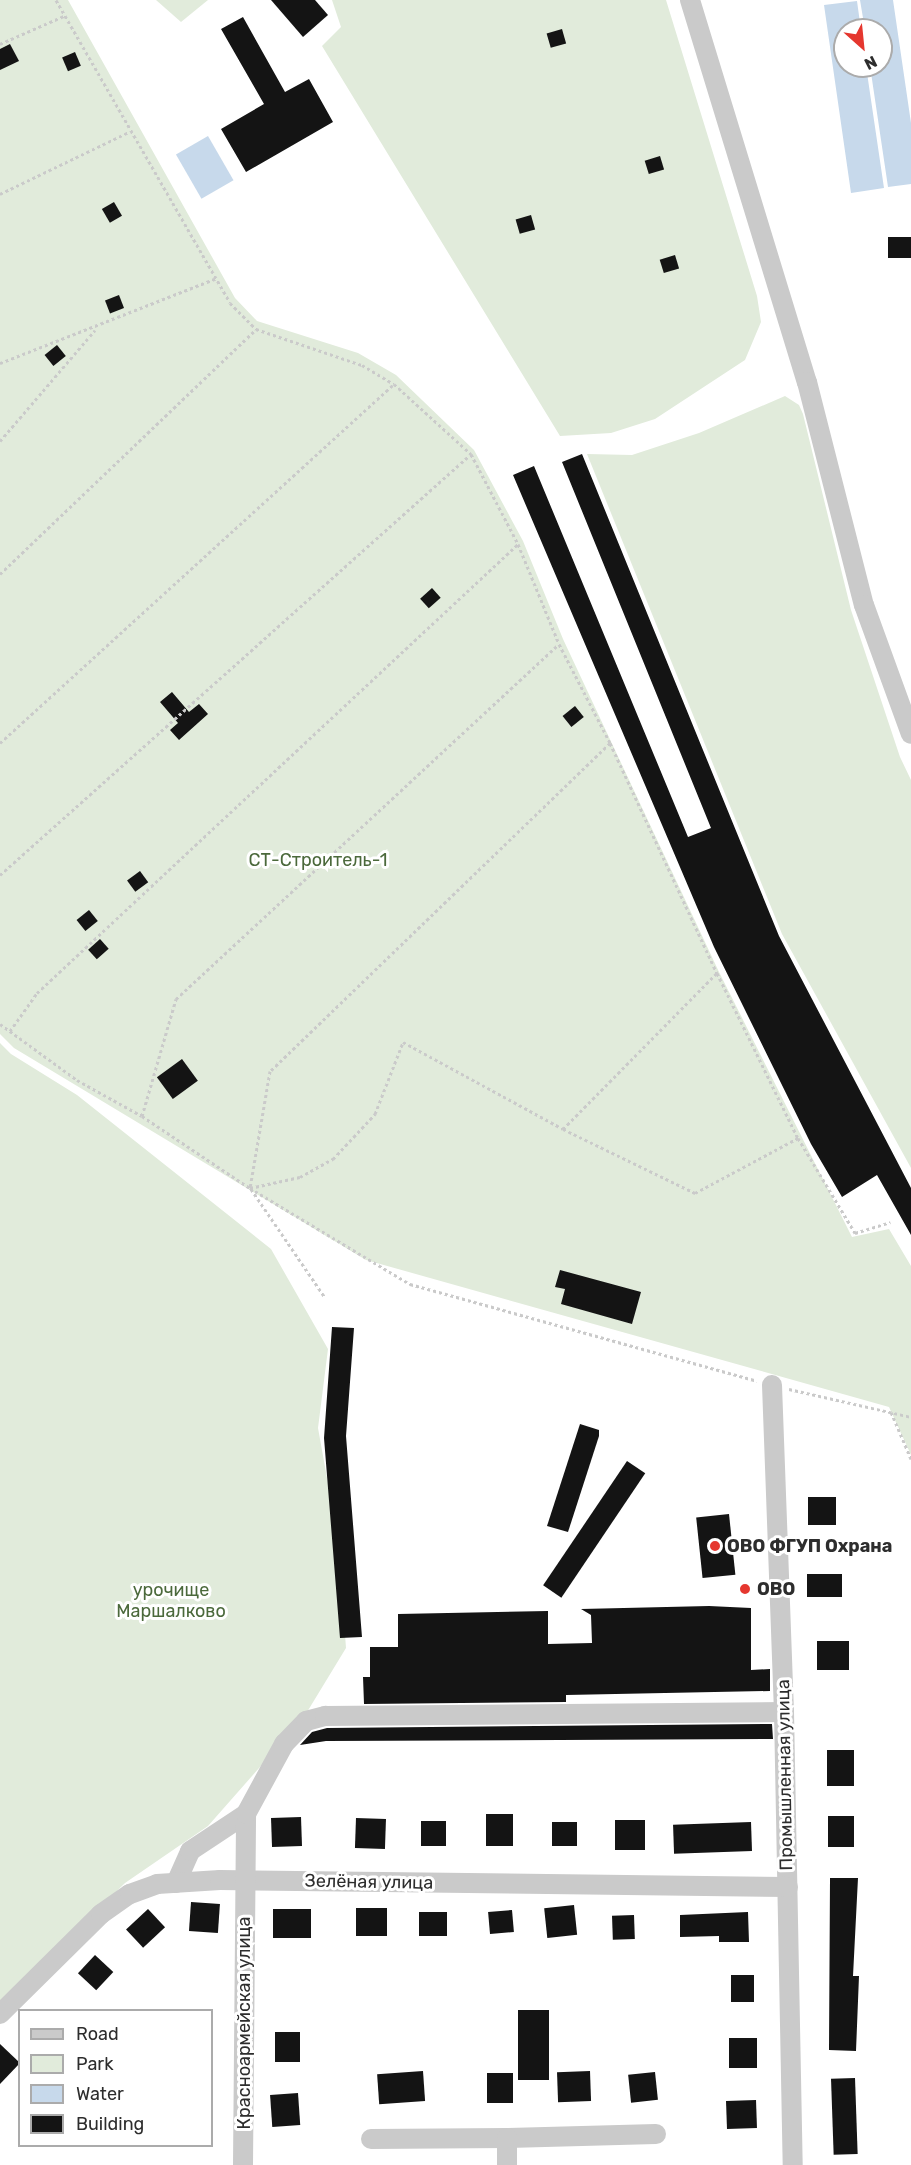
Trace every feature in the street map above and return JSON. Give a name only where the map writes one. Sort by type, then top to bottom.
[{"type":"street","points":[[690,0],[807,382],[864,605],[911,734]]},
{"type":"street","name":"Промышленная улица","points":[[771,1385],[784,1712],[793,2165]]},
{"type":"street","points":[[176,1883],[190,1851],[246,1814],[284,1744],[306,1721],[325,1716],[784,1712]]},
{"type":"street","name":"Красноармейская улица","points":[[243,2165],[246,1814]]},
{"type":"street","name":"Зелёная улица","points":[[0,2014],[101,1914],[130,1894],[158,1884],[244,1880],[788,1887]]},
{"type":"street","points":[[371,2139],[656,2134]]},
{"type":"street","points":[[507,2138],[507,2165]]},
{"type":"path","points":[[56,0],[129,132],[230,303],[256,329],[362,365],[394,384],[471,454],[518,544],[559,644],[610,743],[717,973],[798,1138],[855,1233],[890,1222]]},
{"type":"path","points":[[0,44],[64,16]]},
{"type":"path","points":[[0,194],[129,132]]},
{"type":"path","points":[[0,363],[96,328],[217,278]]},
{"type":"path","points":[[0,441],[96,328]]},
{"type":"path","points":[[0,574],[256,329]]},
{"type":"path","points":[[0,743],[394,384]]},
{"type":"path","points":[[0,875],[471,454]]},
{"type":"path","points":[[10,1031],[37,993],[518,544]]},
{"type":"path","points":[[142,1116],[176,999],[559,644]]},
{"type":"path","points":[[324,1296],[250,1188],[270,1071],[610,743]]},
{"type":"path","points":[[563,1129],[717,973]]},
{"type":"path","points":[[0,1024],[77,1080],[142,1116],[250,1188],[410,1284],[771,1385],[911,1417]]},
{"type":"path","points":[[250,1188],[300,1177],[333,1159],[375,1114],[403,1042],[563,1129],[695,1193],[798,1138]]},
{"type":"path","points":[[891,1412],[911,1459]]},
{"type":"green space","name":"СТ-Строитель-1","points":[[0,0],[68,0],[235,298],[257,321],[358,353],[396,375],[474,450],[523,541],[563,639],[719,972],[852,1237],[889,1229],[911,1266],[911,1455],[889,1407],[366,1260],[14,1048],[0,1034]]},
{"type":"green space","points":[[156,0],[208,0],[181,22]]},
{"type":"green space","points":[[332,0],[666,0],[757,296],[761,322],[745,360],[655,419],[611,433],[560,436],[322,46],[341,27]]},
{"type":"green space","points":[[785,396],[799,405],[803,414],[851,610],[900,757],[911,780],[911,1168],[782,934],[587,454],[632,455],[699,433]]},
{"type":"green space","name":"урочище Маршалково","points":[[0,1043],[11,1054],[77,1095],[271,1249],[328,1349],[318,1428],[338,1539],[346,1648],[304,1717],[208,1826],[125,1883],[0,2006]]},
{"type":"water","points":[[860,0],[893,0],[911,123],[911,184],[888,187],[872,78],[893,78],[893,18],[863,18]]},
{"type":"water","points":[[857,1],[859,18],[833,18],[833,68],[824,5]]},
{"type":"water","points":[[834,78],[868,78],[884,188],[851,193]]},
{"type":"water","points":[[208,136],[234,180],[201,199],[176,154]]},
{"type":"building","points":[[271,0],[315,0],[328,15],[303,37]]},
{"type":"building","points":[[243,17],[285,92],[309,79],[333,122],[246,172],[221,129],[264,104],[221,29]]},
{"type":"building","points":[[562,29],[566,43],[551,48],[547,33]]},
{"type":"building","points":[[10,44],[19,61],[0,70],[0,49]]},
{"type":"building","points":[[75,52],[81,66],[68,71],[62,57]]},
{"type":"building","points":[[660,156],[664,169],[649,174],[645,161]]},
{"type":"building","points":[[114,202],[122,216],[110,223],[102,209]]},
{"type":"building","points":[[531,215],[535,229],[520,234],[516,219]]},
{"type":"building","points":[[888,237],[911,237],[911,258],[888,258]]},
{"type":"building","points":[[675,255],[679,268],[664,273],[660,260]]},
{"type":"building","points":[[119,295],[124,308],[110,313],[105,300]]},
{"type":"building","points":[[57,345],[66,356],[53,366],[45,355]]},
{"type":"building","points":[[582,454],[779,936],[911,1188],[911,1235],[877,1175],[842,1197],[811,1144],[714,947],[513,475],[534,466],[688,837],[711,828],[562,462]]},
{"type":"building","points":[[432,588],[441,598],[429,608],[420,599]]},
{"type":"building","points":[[172,692],[189,712],[199,704],[208,714],[179,740],[170,730],[178,723],[160,702]]},
{"type":"building","points":[[575,706],[584,717],[571,727],[563,716]]},
{"type":"building","points":[[140,871],[148,882],[135,892],[127,880]]},
{"type":"building","points":[[89,910],[98,921],[85,931],[77,920]]},
{"type":"building","points":[[100,939],[109,949],[97,959],[88,950]]},
{"type":"building","points":[[182,1059],[198,1081],[173,1099],[157,1077]]},
{"type":"building","points":[[560,1270],[641,1292],[632,1324],[561,1304],[565,1289],[555,1287]]},
{"type":"building","points":[[332,1327],[354,1328],[346,1436],[362,1637],[340,1638],[324,1438]]},
{"type":"building","points":[[580,1424],[599,1430],[599,1436],[568,1532],[547,1526]]},
{"type":"building","points":[[627,1461],[645,1473],[561,1598],[543,1585]]},
{"type":"building","points":[[808,1497],[836,1497],[836,1525],[808,1525]]},
{"type":"building","name":"ОВО ФГУП Охрана","points":[[729,1514],[735,1575],[703,1578],[696,1517]]},
{"type":"building","points":[[807,1574],[842,1574],[842,1597],[807,1597]]},
{"type":"building","points":[[709,1606],[751,1608],[751,1670],[770,1669],[770,1691],[566,1695],[566,1702],[364,1704],[363,1677],[370,1677],[370,1647],[398,1647],[398,1614],[548,1611],[548,1644],[592,1643],[591,1615],[581,1609]]},
{"type":"building","points":[[817,1641],[849,1641],[849,1670],[817,1670]]},
{"type":"building","points":[[772,1724],[773,1739],[326,1741],[300,1745],[312,1732],[327,1728]]},
{"type":"building","points":[[827,1750],[854,1750],[854,1786],[827,1786]]},
{"type":"building","points":[[486,1814],[513,1814],[513,1846],[486,1846]]},
{"type":"building","points":[[828,1816],[854,1816],[854,1847],[828,1847]]},
{"type":"building","points":[[301,1817],[302,1846],[272,1847],[271,1818]]},
{"type":"building","points":[[356,1818],[386,1819],[385,1849],[355,1848]]},
{"type":"building","points":[[615,1820],[645,1820],[645,1850],[615,1850]]},
{"type":"building","points":[[421,1821],[446,1821],[446,1846],[421,1846]]},
{"type":"building","points":[[552,1822],[577,1822],[577,1846],[552,1846]]},
{"type":"building","points":[[751,1822],[752,1851],[674,1854],[673,1825]]},
{"type":"building","points":[[830,1878],[858,1878],[853,1976],[859,1976],[856,2051],[829,2050]]},
{"type":"building","points":[[191,1902],[220,1904],[218,1933],[189,1931]]},
{"type":"building","points":[[574,1905],[577,1935],[547,1938],[544,1908]]},
{"type":"building","points":[[356,1908],[387,1908],[387,1936],[356,1936]]},
{"type":"building","points":[[148,1909],[165,1927],[143,1948],[126,1929]]},
{"type":"building","points":[[273,1909],[311,1909],[311,1938],[273,1938]]},
{"type":"building","points":[[512,1910],[514,1932],[490,1934],[488,1912]]},
{"type":"building","points":[[419,1912],[447,1912],[447,1936],[419,1936]]},
{"type":"building","points":[[748,1912],[749,1942],[719,1942],[719,1936],[680,1937],[680,1915]]},
{"type":"building","points":[[634,1915],[635,1939],[613,1940],[612,1916]]},
{"type":"building","points":[[95,1955],[113,1972],[96,1990],[78,1973]]},
{"type":"building","points":[[731,1975],[754,1975],[754,2002],[731,2002]]},
{"type":"building","points":[[518,2010],[549,2010],[549,2080],[518,2080]]},
{"type":"building","points":[[275,2032],[300,2032],[300,2062],[275,2062]]},
{"type":"building","points":[[729,2038],[757,2038],[757,2068],[729,2068]]},
{"type":"building","points":[[0,2044],[18,2061],[18,2065],[0,2084]]},
{"type":"building","points":[[423,2071],[425,2101],[379,2104],[377,2074]]},
{"type":"building","points":[[590,2071],[591,2101],[558,2102],[557,2072]]},
{"type":"building","points":[[655,2072],[658,2100],[631,2103],[628,2075]]},
{"type":"building","points":[[487,2073],[513,2073],[513,2103],[487,2103]]},
{"type":"building","points":[[855,2078],[858,2154],[834,2155],[831,2079]]},
{"type":"building","points":[[298,2093],[300,2125],[272,2127],[270,2095]]},
{"type":"building","points":[[756,2100],[757,2128],[727,2129],[726,2101]]},
{"type":"place","name":"ОВО ФГУП Охрана","points":[[715,1546]]},
{"type":"place","name":"ОВО","points":[[745,1589]]}]
